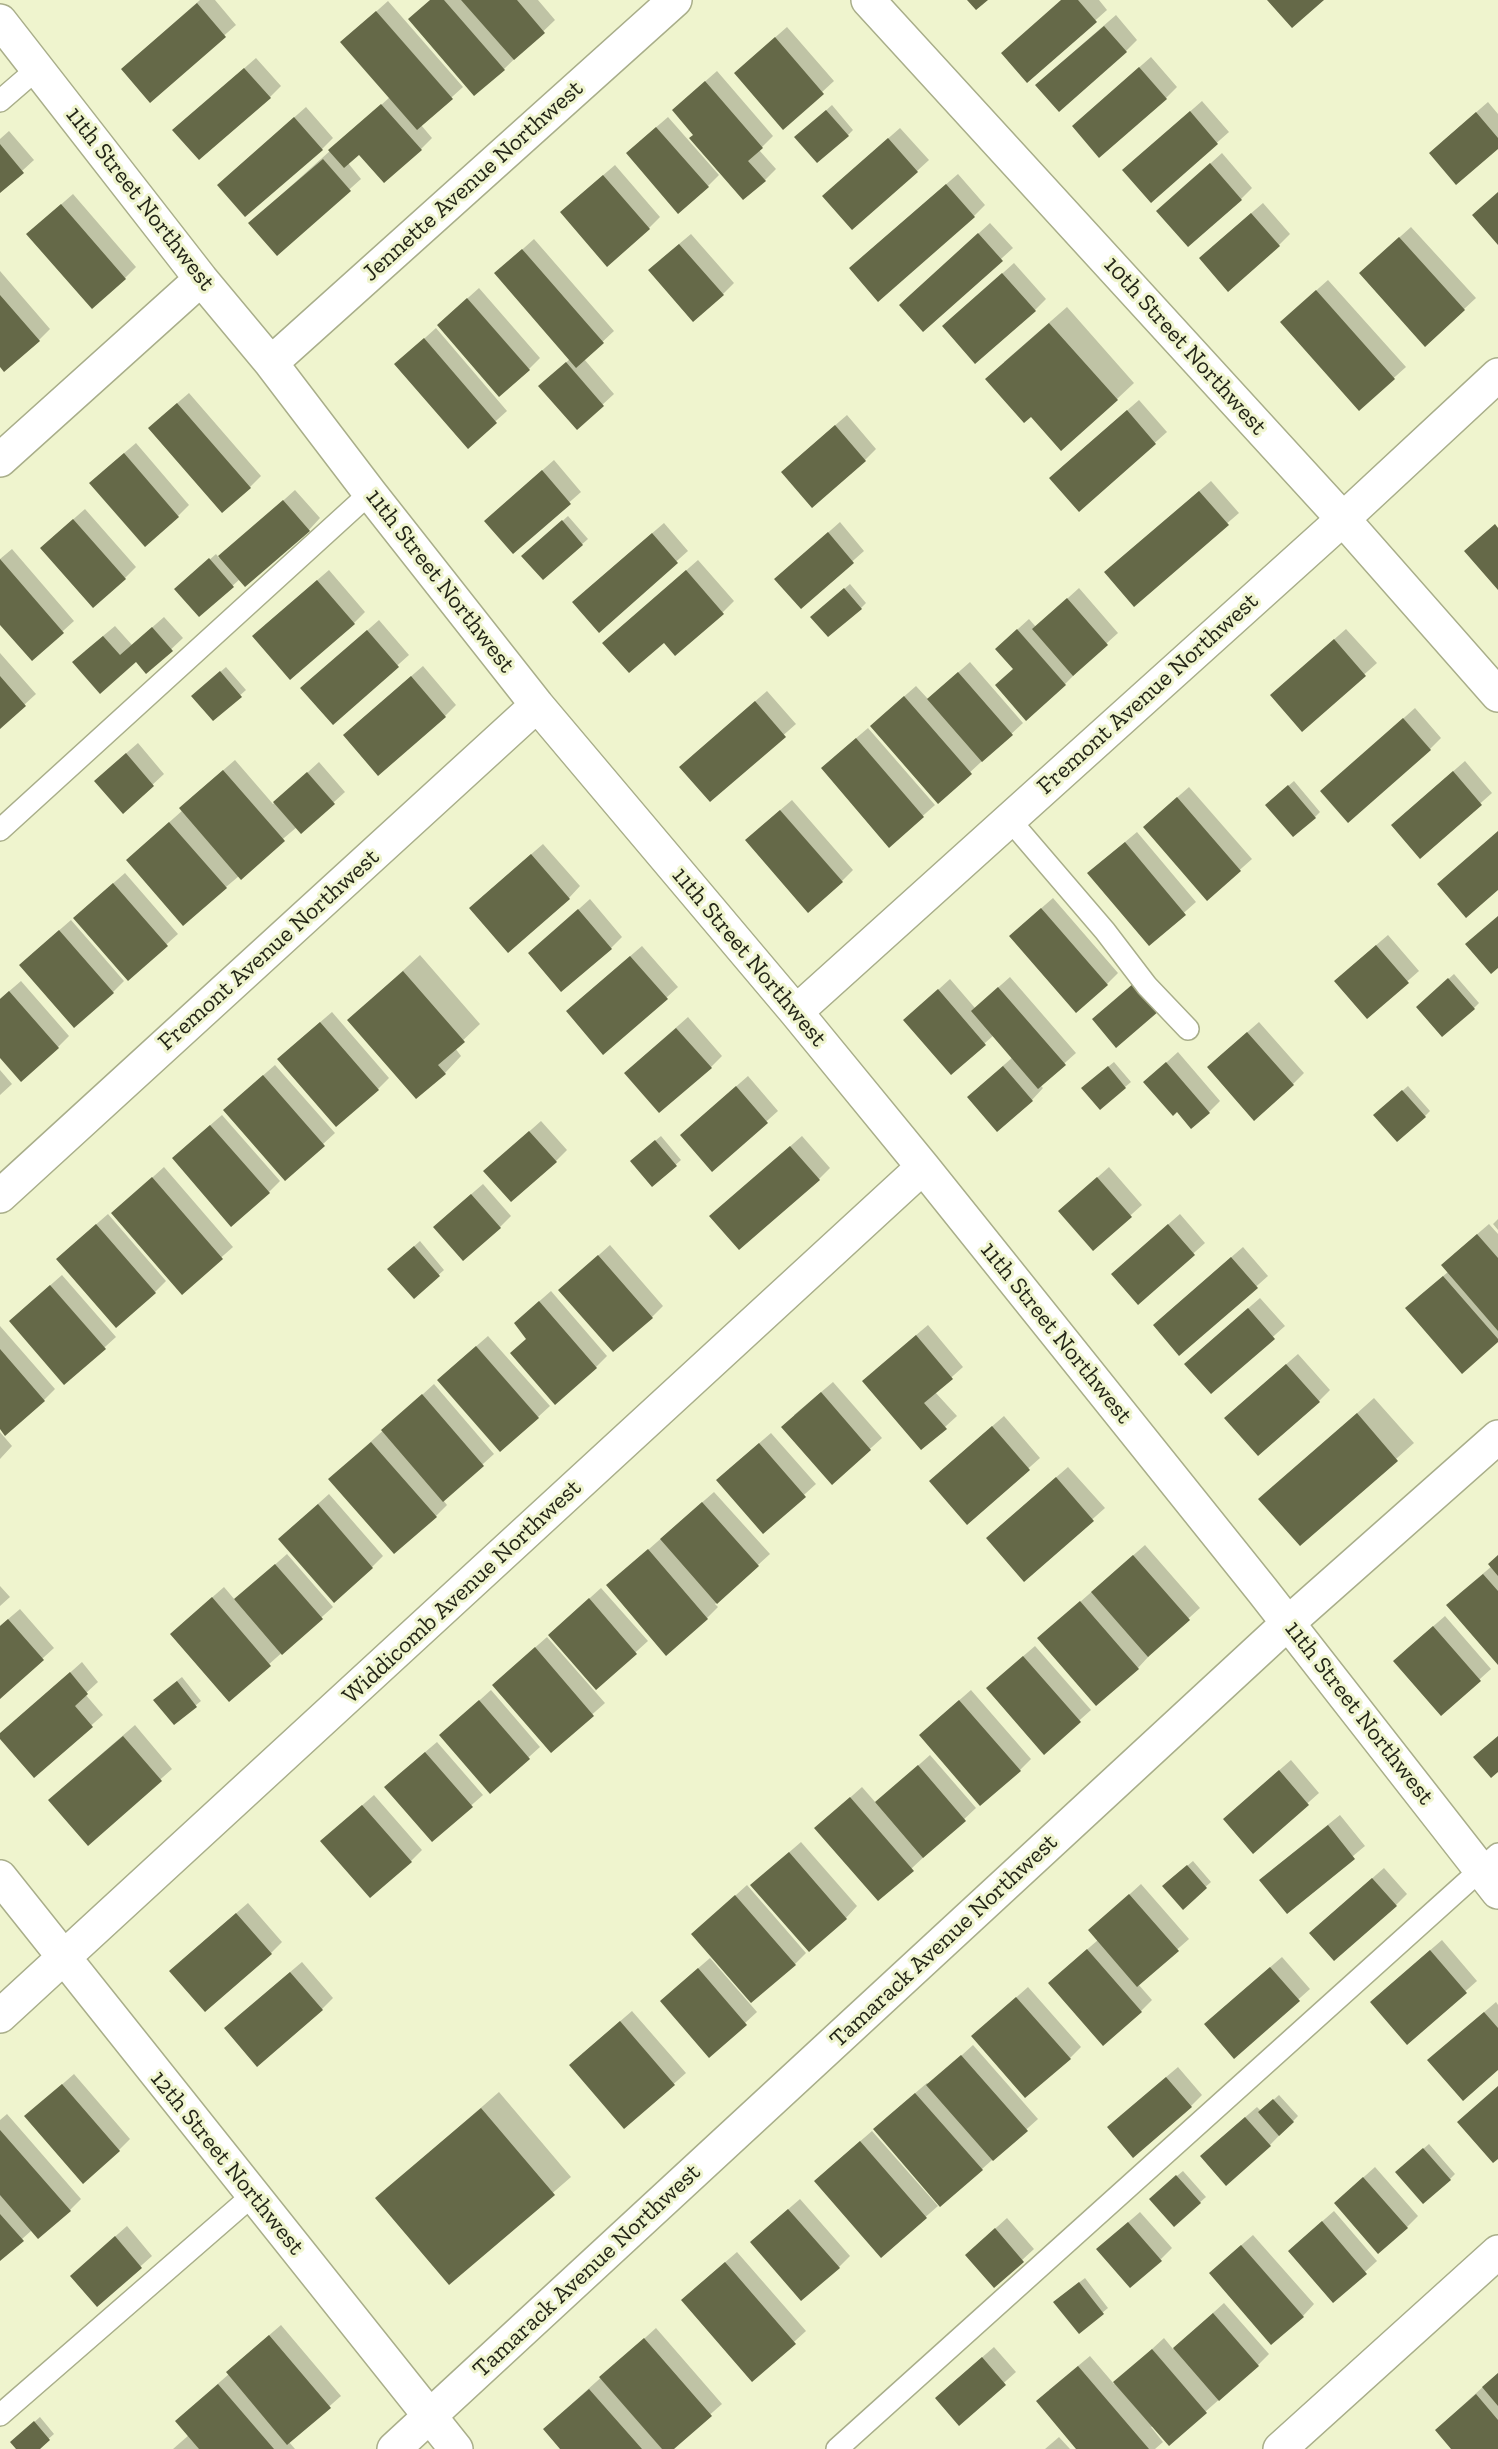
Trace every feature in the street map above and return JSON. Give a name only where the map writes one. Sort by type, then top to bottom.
[{"type":"street","name":"Jennette Avenue Northwest","points":[[271,363],[675,0]]},
{"type":"street","name":"10th Street Northwest","points":[[868,0],[1343,519],[1498,695]]},
{"type":"street","name":"11th Street Northwest","points":[[0,21],[201,279],[271,363],[537,705],[796,1012],[923,1167],[1288,1623],[1492,1872]]},
{"type":"street","points":[[0,460],[201,279]]},
{"type":"street","name":"Fremont Avenue Northwest","points":[[796,1012],[1343,519],[1498,375]]},
{"type":"street","name":"Fremont Avenue Northwest","points":[[0,1196],[537,705]]},
{"type":"street","name":"Widdicomb Avenue Northwest","points":[[0,2016],[923,1167]]},
{"type":"street","name":"Tamarack Avenue Northwest","points":[[394,2449],[1288,1623],[1498,1437]]},
{"type":"street","name":"12th Street Northwest","points":[[0,1877],[63,1959],[456,2449]]},
{"type":"street","points":[[1280,2449],[1498,2252]]},
{"type":"lane","points":[[0,101],[37,69]]},
{"type":"lane","points":[[0,831],[370,493]]},
{"type":"lane","points":[[1009,819],[1105,932],[1147,986],[1188,1029]]},
{"type":"lane","points":[[837,2449],[1492,1872]]},
{"type":"lane","points":[[0,2415],[253,2195]]},
{"type":"building","points":[[430,0],[444,0],[505,70],[474,96],[408,19]]},
{"type":"building","points":[[461,0],[517,0],[545,33],[514,60]]},
{"type":"building","points":[[967,0],[988,0],[976,10]]},
{"type":"building","points":[[1061,0],[1078,0],[1097,22],[1027,83],[1001,53]]},
{"type":"building","points":[[1267,0],[1324,0],[1292,28]]},
{"type":"building","points":[[197,3],[226,37],[150,103],[121,69]]},
{"type":"building","points":[[376,11],[453,99],[417,130],[340,42]]},
{"type":"building","points":[[1104,26],[1127,52],[1059,112],[1035,85]]},
{"type":"building","points":[[775,37],[824,94],[783,130],[734,73]]},
{"type":"building","points":[[1139,67],[1167,99],[1099,158],[1072,126]]},
{"type":"building","points":[[244,68],[271,98],[199,160],[172,130]]},
{"type":"building","points":[[705,81],[763,148],[748,161],[766,181],[743,200],[689,138],[693,135],[672,110]]},
{"type":"building","points":[[381,104],[422,150],[384,183],[359,155],[344,168],[328,150]]},
{"type":"building","points":[[826,110],[849,136],[817,163],[794,137]]},
{"type":"building","points":[[1190,111],[1218,144],[1151,203],[1122,170]]},
{"type":"building","points":[[1476,112],[1498,138],[1498,149],[1456,185],[1429,153]]},
{"type":"building","points":[[294,117],[323,150],[245,217],[217,185]]},
{"type":"building","points":[[656,127],[709,187],[678,214],[626,153]]},
{"type":"building","points":[[888,138],[918,172],[852,230],[822,196]]},
{"type":"building","points":[[0,144],[24,173],[0,193]]},
{"type":"building","points":[[323,159],[351,191],[277,256],[248,223]]},
{"type":"building","points":[[1210,163],[1242,200],[1188,247],[1156,211]]},
{"type":"building","points":[[603,175],[650,229],[607,267],[560,212]]},
{"type":"building","points":[[946,184],[975,217],[878,302],[849,268]]},
{"type":"building","points":[[1498,192],[1498,245],[1472,215]]},
{"type":"building","points":[[61,204],[126,279],[92,309],[26,234]]},
{"type":"building","points":[[1251,213],[1280,246],[1228,292],[1199,258]]},
{"type":"building","points":[[978,233],[1003,261],[923,332],[899,305]]},
{"type":"building","points":[[1399,237],[1465,310],[1425,347],[1359,273]]},
{"type":"building","points":[[679,244],[724,295],[693,322],[648,270]]},
{"type":"building","points":[[522,249],[604,343],[576,368],[494,273]]},
{"type":"building","points":[[1002,273],[1036,311],[975,364],[942,326]]},
{"type":"building","points":[[1316,290],[1395,379],[1359,411],[1280,322]]},
{"type":"building","points":[[0,295],[40,341],[4,372],[0,367]]},
{"type":"building","points":[[467,298],[530,370],[499,397],[437,325]]},
{"type":"building","points":[[1049,323],[1118,400],[1061,451],[1031,417],[1024,423],[985,379]]},
{"type":"building","points":[[424,338],[497,423],[468,449],[394,364]]},
{"type":"building","points":[[566,362],[604,406],[577,430],[538,386]]},
{"type":"building","points":[[177,403],[251,488],[222,513],[148,428]]},
{"type":"building","points":[[1127,410],[1156,444],[1079,512],[1049,478]]},
{"type":"building","points":[[835,425],[866,461],[812,508],[781,472]]},
{"type":"building","points":[[124,453],[179,517],[145,547],[89,483]]},
{"type":"building","points":[[542,470],[571,504],[513,554],[484,521]]},
{"type":"building","points":[[1199,491],[1229,525],[1134,607],[1104,572]]},
{"type":"building","points":[[283,500],[310,531],[245,587],[218,556]]},
{"type":"building","points":[[73,519],[126,579],[93,608],[40,548]]},
{"type":"building","points":[[562,520],[583,545],[543,580],[521,556]]},
{"type":"building","points":[[1495,524],[1498,528],[1498,590],[1464,551]]},
{"type":"building","points":[[828,532],[854,563],[801,609],[774,579]]},
{"type":"building","points":[[652,533],[678,563],[599,633],[572,602]]},
{"type":"building","points":[[209,558],[234,587],[199,617],[174,589]]},
{"type":"building","points":[[0,559],[64,633],[32,661],[0,625]]},
{"type":"building","points":[[686,570],[724,614],[675,656],[664,643],[629,673],[602,643]]},
{"type":"building","points":[[317,580],[355,624],[290,680],[252,636]]},
{"type":"building","points":[[844,588],[862,609],[828,637],[810,617]]},
{"type":"building","points":[[1067,598],[1108,645],[1073,676],[1032,629]]},
{"type":"building","points":[[152,627],[173,651],[146,674],[136,662],[100,694],[72,662],[103,636],[120,655]]},
{"type":"building","points":[[1017,629],[1066,685],[1026,721],[995,685],[1013,669],[995,649]]},
{"type":"building","points":[[367,630],[399,667],[333,725],[300,688]]},
{"type":"building","points":[[1334,639],[1366,676],[1302,732],[1270,695]]},
{"type":"building","points":[[220,671],[242,697],[213,721],[191,696]]},
{"type":"building","points":[[958,672],[1013,735],[982,762],[927,699]]},
{"type":"building","points":[[0,676],[26,706],[0,729]]},
{"type":"building","points":[[411,676],[446,717],[378,776],[343,735]]},
{"type":"building","points":[[904,696],[972,774],[938,804],[870,726]]},
{"type":"building","points":[[755,701],[786,737],[710,802],[679,767]]},
{"type":"building","points":[[1403,718],[1431,750],[1348,823],[1320,791]]},
{"type":"building","points":[[856,738],[924,817],[889,848],[821,768]]},
{"type":"building","points":[[126,753],[154,786],[123,814],[94,781]]},
{"type":"building","points":[[223,770],[285,841],[241,880],[179,808]]},
{"type":"building","points":[[1453,771],[1482,805],[1420,859],[1391,825]]},
{"type":"building","points":[[307,772],[335,804],[301,834],[273,802]]},
{"type":"building","points":[[1288,785],[1316,818],[1293,837],[1265,805]]},
{"type":"building","points":[[1177,797],[1241,871],[1207,901],[1143,827]]},
{"type":"building","points":[[780,810],[843,882],[808,913],[745,840]]},
{"type":"building","points":[[169,822],[227,888],[183,926],[126,860]]},
{"type":"building","points":[[1498,831],[1498,890],[1466,918],[1437,884]]},
{"type":"building","points":[[1125,842],[1186,915],[1149,946],[1087,873]]},
{"type":"building","points":[[531,854],[570,899],[508,953],[469,908]]},
{"type":"building","points":[[113,883],[168,946],[128,981],[73,918]]},
{"type":"building","points":[[1041,908],[1108,985],[1076,1013],[1009,936]]},
{"type":"building","points":[[578,909],[612,949],[561,992],[528,953]]},
{"type":"building","points":[[1498,916],[1498,968],[1491,974],[1465,944]]},
{"type":"building","points":[[59,930],[114,993],[74,1028],[19,965]]},
{"type":"building","points":[[1376,945],[1409,983],[1367,1019],[1334,981]]},
{"type":"building","points":[[630,956],[668,999],[603,1055],[566,1011]]},
{"type":"building","points":[[403,971],[465,1042],[438,1065],[446,1074],[416,1099],[347,1020]]},
{"type":"building","points":[[1448,978],[1475,1009],[1442,1037],[1416,1007]]},
{"type":"building","points":[[1134,983],[1159,1011],[1116,1048],[1092,1019]]},
{"type":"building","points":[[998,987],[1066,1065],[1038,1089],[971,1011]]},
{"type":"building","points":[[938,989],[986,1045],[951,1075],[903,1020]]},
{"type":"building","points":[[9,991],[59,1048],[21,1082],[0,1058],[0,999]]},
{"type":"building","points":[[320,1022],[379,1090],[336,1127],[277,1059]]},
{"type":"building","points":[[676,1028],[712,1068],[659,1113],[624,1073]]},
{"type":"building","points":[[1247,1032],[1294,1085],[1254,1121],[1207,1067]]},
{"type":"building","points":[[1166,1062],[1210,1113],[1191,1129],[1177,1112],[1173,1116],[1143,1082]]},
{"type":"building","points":[[1003,1066],[1033,1101],[997,1132],[967,1097]]},
{"type":"building","points":[[1108,1066],[1126,1088],[1100,1110],[1081,1088]]},
{"type":"building","points":[[263,1075],[325,1146],[285,1181],[223,1110]]},
{"type":"building","points":[[736,1086],[768,1123],[712,1172],[680,1135]]},
{"type":"building","points":[[1402,1090],[1426,1117],[1397,1142],[1373,1115]]},
{"type":"building","points":[[210,1125],[270,1193],[231,1227],[172,1158]]},
{"type":"building","points":[[529,1131],[557,1162],[511,1202],[483,1171]]},
{"type":"building","points":[[655,1140],[677,1166],[652,1187],[630,1161]]},
{"type":"building","points":[[790,1146],[820,1180],[739,1250],[709,1216]]},
{"type":"building","points":[[152,1177],[223,1259],[182,1295],[111,1213]]},
{"type":"building","points":[[1097,1177],[1132,1217],[1093,1251],[1058,1211]]},
{"type":"building","points":[[471,1194],[501,1228],[463,1261],[433,1227]]},
{"type":"building","points":[[96,1224],[156,1293],[116,1328],[56,1259]]},
{"type":"building","points":[[1168,1224],[1195,1255],[1138,1305],[1111,1274]]},
{"type":"building","points":[[1477,1234],[1498,1258],[1498,1331],[1441,1265]]},
{"type":"building","points":[[414,1246],[440,1276],[414,1299],[387,1269]]},
{"type":"building","points":[[598,1255],[653,1318],[613,1352],[558,1290]]},
{"type":"building","points":[[1231,1257],[1258,1288],[1179,1356],[1153,1325]]},
{"type":"building","points":[[1443,1276],[1498,1339],[1498,1342],[1462,1374],[1405,1308]]},
{"type":"building","points":[[50,1285],[106,1349],[64,1385],[9,1321]]},
{"type":"building","points":[[539,1301],[597,1368],[555,1405],[510,1353],[526,1339],[514,1323]]},
{"type":"building","points":[[1248,1308],[1275,1339],[1211,1394],[1184,1364]]},
{"type":"building","points":[[916,1335],[953,1379],[924,1403],[947,1429],[921,1450],[862,1381]]},
{"type":"building","points":[[476,1346],[539,1418],[500,1452],[437,1380]]},
{"type":"building","points":[[0,1349],[45,1401],[5,1436],[0,1429]]},
{"type":"building","points":[[1286,1364],[1320,1402],[1258,1456],[1224,1418]]},
{"type":"building","points":[[821,1392],[871,1450],[832,1485],[781,1427]]},
{"type":"building","points":[[422,1394],[484,1466],[443,1502],[381,1430]]},
{"type":"building","points":[[1357,1413],[1398,1461],[1300,1546],[1258,1499]]},
{"type":"building","points":[[992,1426],[1030,1470],[967,1525],[929,1481]]},
{"type":"building","points":[[371,1442],[437,1517],[394,1554],[328,1479]]},
{"type":"building","points":[[759,1443],[806,1497],[763,1534],[716,1480]]},
{"type":"building","points":[[1056,1477],[1094,1521],[1024,1582],[986,1538]]},
{"type":"building","points":[[702,1502],[759,1566],[717,1604],[660,1539]]},
{"type":"building","points":[[318,1504],[373,1568],[334,1603],[278,1539]]},
{"type":"building","points":[[648,1549],[708,1619],[666,1656],[606,1585]]},
{"type":"building","points":[[1133,1555],[1190,1620],[1148,1657],[1091,1592]]},
{"type":"building","points":[[1498,1555],[1498,1576],[1488,1564]]},
{"type":"building","points":[[275,1564],[323,1619],[282,1655],[234,1599]]},
{"type":"building","points":[[1483,1574],[1498,1591],[1498,1665],[1446,1605]]},
{"type":"building","points":[[212,1597],[271,1666],[229,1702],[170,1634]]},
{"type":"building","points":[[589,1598],[637,1654],[596,1690],[548,1635]]},
{"type":"building","points":[[1080,1601],[1139,1669],[1096,1706],[1037,1638]]},
{"type":"building","points":[[8,1619],[44,1660],[0,1699],[0,1626]]},
{"type":"building","points":[[1433,1626],[1481,1681],[1441,1716],[1393,1661]]},
{"type":"building","points":[[535,1647],[594,1716],[551,1753],[492,1685]]},
{"type":"building","points":[[1023,1656],[1081,1722],[1044,1755],[986,1688]]},
{"type":"building","points":[[70,1672],[88,1694],[75,1706],[93,1727],[34,1778],[0,1739],[0,1733]]},
{"type":"building","points":[[177,1681],[197,1707],[174,1725],[153,1700]]},
{"type":"building","points":[[479,1700],[530,1759],[490,1794],[439,1735]]},
{"type":"building","points":[[959,1700],[1021,1771],[980,1806],[919,1735]]},
{"type":"building","points":[[123,1736],[162,1781],[88,1846],[48,1800]]},
{"type":"building","points":[[1498,1736],[1498,1772],[1491,1778],[1473,1757]]},
{"type":"building","points":[[425,1752],[473,1807],[432,1842],[384,1787]]},
{"type":"building","points":[[918,1765],[966,1821],[923,1858],[875,1802]]},
{"type":"building","points":[[1279,1770],[1309,1805],[1253,1854],[1223,1819]]},
{"type":"building","points":[[850,1797],[914,1871],[878,1901],[814,1828]]},
{"type":"building","points":[[362,1805],[412,1862],[370,1898],[320,1841]]},
{"type":"building","points":[[1328,1825],[1355,1859],[1287,1914],[1259,1880]]},
{"type":"building","points":[[789,1852],[847,1919],[809,1952],[750,1885]]},
{"type":"building","points":[[1187,1865],[1207,1888],[1183,1910],[1162,1886]]},
{"type":"building","points":[[1372,1878],[1397,1906],[1334,1961],[1309,1933]]},
{"type":"building","points":[[1129,1894],[1179,1951],[1137,1987],[1088,1930]]},
{"type":"building","points":[[735,1895],[796,1965],[751,2003],[691,1934]]},
{"type":"building","points":[[236,1913],[272,1954],[205,2012],[169,1971]]},
{"type":"building","points":[[1087,1949],[1142,2012],[1103,2046],[1048,1983]]},
{"type":"building","points":[[1430,1950],[1467,1993],[1407,2045],[1370,2002]]},
{"type":"building","points":[[1270,1967],[1300,2001],[1234,2059],[1204,2024]]},
{"type":"building","points":[[698,1968],[747,2025],[709,2058],[660,2001]]},
{"type":"building","points":[[290,1972],[323,2010],[257,2067],[224,2028]]},
{"type":"building","points":[[1016,1997],[1071,2059],[1025,2098],[971,2036]]},
{"type":"building","points":[[1484,2012],[1498,2028],[1498,2070],[1463,2101],[1427,2060]]},
{"type":"building","points":[[620,2021],[675,2085],[624,2129],[569,2065]]},
{"type":"building","points":[[961,2055],[1028,2131],[993,2161],[926,2085]]},
{"type":"building","points":[[1166,2077],[1192,2107],[1133,2158],[1107,2127]]},
{"type":"building","points":[[62,2084],[120,2151],[83,2184],[24,2116]]},
{"type":"building","points":[[1498,2086],[1498,2159],[1493,2163],[1457,2122]]},
{"type":"building","points":[[915,2093],[983,2170],[940,2207],[873,2129]]},
{"type":"building","points":[[1273,2099],[1294,2122],[1279,2136],[1258,2112]]},
{"type":"building","points":[[481,2108],[555,2195],[449,2285],[375,2198]]},
{"type":"building","points":[[1245,2117],[1271,2146],[1226,2186],[1200,2156]]},
{"type":"building","points":[[0,2130],[71,2211],[38,2239],[0,2195]]},
{"type":"building","points":[[860,2141],[927,2218],[881,2258],[814,2181]]},
{"type":"building","points":[[1423,2148],[1451,2180],[1423,2204],[1395,2172]]},
{"type":"building","points":[[1176,2175],[1201,2203],[1174,2227],[1149,2199]]},
{"type":"building","points":[[1363,2177],[1408,2228],[1378,2254],[1334,2203]]},
{"type":"building","points":[[788,2209],[840,2268],[801,2301],[750,2242]]},
{"type":"building","points":[[0,2214],[24,2241],[0,2261]]},
{"type":"building","points":[[1322,2221],[1367,2274],[1333,2303],[1288,2251]]},
{"type":"building","points":[[1128,2222],[1162,2261],[1130,2288],[1096,2249]]},
{"type":"building","points":[[995,2228],[1024,2262],[994,2288],[965,2255]]},
{"type":"building","points":[[115,2236],[142,2268],[97,2307],[70,2276]]},
{"type":"building","points":[[1241,2245],[1304,2317],[1271,2345],[1209,2273]]},
{"type":"building","points":[[725,2262],[796,2344],[752,2382],[681,2300]]},
{"type":"building","points":[[1079,2282],[1104,2314],[1079,2334],[1053,2302]]},
{"type":"building","points":[[1213,2313],[1259,2366],[1219,2401],[1173,2348]]},
{"type":"building","points":[[269,2335],[331,2408],[287,2445],[226,2372]]},
{"type":"building","points":[[644,2338],[712,2416],[674,2449],[662,2449],[599,2377]]},
{"type":"building","points":[[1152,2349],[1207,2413],[1169,2446],[1113,2382]]},
{"type":"building","points":[[982,2357],[1006,2385],[959,2426],[935,2398]]},
{"type":"building","points":[[1078,2366],[1149,2449],[1076,2449],[1036,2401]]},
{"type":"building","points":[[1498,2373],[1498,2406],[1482,2387]]},
{"type":"building","points":[[218,2384],[274,2449],[199,2449],[175,2421]]},
{"type":"building","points":[[589,2389],[642,2449],[560,2449],[543,2429]]},
{"type":"building","points":[[1476,2394],[1498,2420],[1498,2449],[1451,2449],[1435,2430]]},
{"type":"building","points":[[34,2421],[50,2440],[40,2449],[16,2449],[10,2442]]}]
